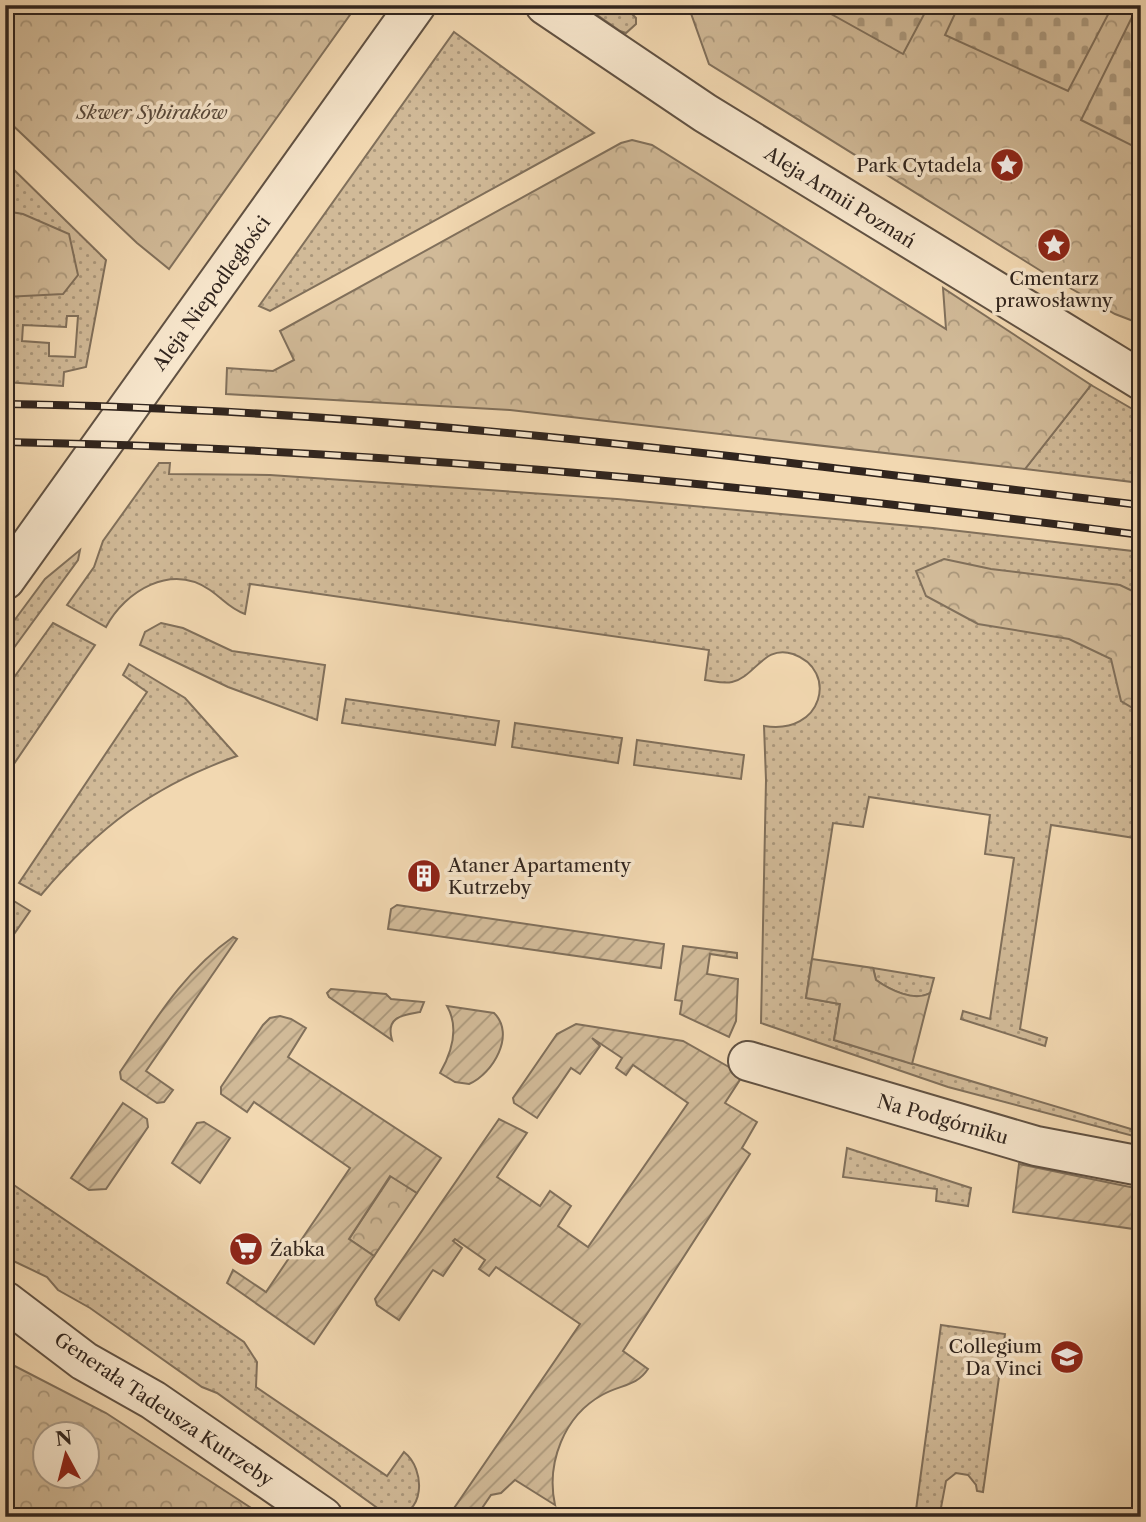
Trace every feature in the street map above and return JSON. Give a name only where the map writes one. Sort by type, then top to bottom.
[{"type":"street","name":"Aleja Niepodległości","points":[[5,580],[416,5]]},
{"type":"street","name":"Aleja Armii Poznań","points":[[545,5],[689,103],[1141,380]]},
{"type":"street","name":"Na Podgórniku","points":[[748,1061],[1036,1146],[1141,1166]]},
{"type":"street","name":"Generała Tadeusza Kutrzeby","points":[[5,1301],[84,1360],[153,1400],[323,1517]]},
{"type":"street","points":[[5,1332],[84,1360]]},
{"type":"green space","name":"Skwer Sybiraków","points":[[5,5],[357,5],[169,269],[137,243],[5,118]]},
{"type":"green space","points":[[583,5],[623,5],[636,18],[636,24],[626,33],[620,31]]},
{"type":"green space","name":"Park Cytadela","points":[[688,5],[1141,5],[1141,324],[1115,314],[1041,271],[709,64]]},
{"type":"green space","points":[[815,5],[929,5],[903,54]]},
{"type":"green space","points":[[959,5],[1113,5],[1068,91],[945,35]]},
{"type":"green space","points":[[1138,5],[1141,5],[1141,150],[1081,120]]},
{"type":"green space","points":[[454,32],[594,133],[270,311],[259,306]]},
{"type":"green space","points":[[632,140],[652,145],[946,329],[943,288],[1091,385],[1025,469],[510,410],[226,394],[227,368],[273,371],[294,360],[280,331],[621,143]]},
{"type":"green space","points":[[5,161],[106,260],[86,367],[64,372],[63,386],[5,382]],"holes":[[[67,316],[78,316],[75,357],[49,356],[49,343],[22,341],[23,325],[66,327]]]},
{"type":"green space","points":[[5,211],[23,214],[69,234],[78,275],[63,294],[5,297]]},
{"type":"green space","points":[[1091,385],[1141,414],[1141,483],[1025,469]]},
{"type":"green space","points":[[159,463],[170,463],[169,474],[270,475],[617,499],[933,528],[1141,552],[1141,839],[1051,825],[1020,1029],[1047,1038],[1045,1046],[961,1019],[963,1011],[990,1019],[1014,858],[985,854],[990,815],[869,797],[863,827],[833,823],[806,998],[840,1004],[834,1040],[1141,1132],[1141,1138],[948,1087],[761,1023],[766,780],[764,726],[784,726],[800,721],[811,712],[818,700],[820,686],[816,673],[807,662],[793,654],[774,653],[740,679],[729,683],[718,682],[705,680],[709,650],[250,584],[245,614],[231,607],[210,590],[195,582],[180,579],[165,580],[137,592],[114,614],[106,627],[67,605],[94,567],[103,541]]},
{"type":"green space","points":[[80,550],[78,560],[5,660],[5,633],[45,579]]},
{"type":"green space","points":[[944,559],[991,569],[1120,585],[1141,595],[1141,713],[1121,701],[1111,659],[1069,639],[978,624],[926,596],[916,571]]},
{"type":"green space","points":[[53,623],[95,645],[5,777],[5,690]]},
{"type":"green space","points":[[161,623],[183,628],[232,651],[325,665],[317,720],[228,687],[140,645],[145,632]]},
{"type":"green space","points":[[129,664],[185,698],[237,756],[179,781],[129,811],[84,849],[41,895],[19,883],[147,692],[123,675]]},
{"type":"green space","points":[[346,699],[499,721],[495,745],[342,723]]},
{"type":"green space","points":[[515,723],[622,738],[618,763],[512,747]]},
{"type":"green space","points":[[637,740],[744,755],[741,779],[634,765]]},
{"type":"green space","points":[[9,898],[30,911],[5,947],[5,903]]},
{"type":"green space","points":[[397,905],[664,944],[661,968],[388,929],[391,909]]},
{"type":"green space","points":[[233,937],[237,939],[146,1071],[173,1090],[164,1102],[157,1103],[121,1079],[120,1072],[184,982]]},
{"type":"green space","points":[[683,946],[737,953],[737,958],[710,954],[707,974],[738,979],[736,1021],[729,1037],[680,1014],[682,1001],[675,1000]]},
{"type":"green space","points":[[812,959],[873,968],[876,980],[902,994],[917,996],[930,993],[912,1064],[834,1040],[840,1004],[806,998]]},
{"type":"green space","points":[[873,968],[934,978],[930,993],[917,996],[895,991],[876,980]]},
{"type":"green space","points":[[331,989],[386,994],[391,999],[424,1002],[420,1012],[402,1016],[394,1021],[391,1026],[392,1040],[329,997],[327,993]]},
{"type":"green space","points":[[447,1006],[494,1013],[503,1032],[499,1053],[493,1063],[478,1079],[469,1084],[455,1082],[440,1073],[448,1057],[453,1031],[453,1022]]},
{"type":"green space","points":[[280,1016],[306,1028],[288,1057],[441,1158],[417,1193],[390,1176],[349,1239],[374,1256],[314,1344],[227,1283],[233,1270],[266,1292],[350,1168],[254,1102],[247,1112],[221,1094],[221,1087],[263,1025],[270,1018]]},
{"type":"green space","points":[[576,1024],[683,1041],[743,1075],[725,1103],[757,1122],[742,1148],[750,1154],[623,1351],[648,1369],[633,1382],[609,1391],[589,1404],[568,1428],[556,1457],[553,1473],[555,1505],[515,1480],[501,1493],[491,1495],[476,1517],[448,1517],[580,1324],[496,1267],[489,1276],[479,1269],[485,1260],[455,1239],[453,1241],[462,1248],[443,1276],[433,1270],[399,1320],[377,1305],[375,1299],[499,1119],[527,1133],[497,1177],[540,1206],[550,1191],[571,1206],[558,1226],[588,1247],[688,1103],[633,1065],[626,1075],[616,1068],[622,1058],[592,1038],[600,1046],[580,1074],[571,1068],[537,1118],[514,1103],[513,1098],[557,1034]]},
{"type":"green space","points":[[123,1103],[147,1119],[148,1127],[106,1189],[89,1190],[71,1178]]},
{"type":"green space","points":[[204,1122],[230,1138],[200,1183],[172,1163],[197,1123]]},
{"type":"green space","points":[[847,1148],[971,1188],[968,1206],[936,1201],[937,1189],[843,1177]]},
{"type":"green space","points":[[1019,1164],[1140,1189],[1141,1230],[1013,1212]]},
{"type":"green space","points":[[391,1176],[417,1193],[374,1256],[349,1239]]},
{"type":"green space","points":[[5,1179],[244,1342],[257,1362],[256,1387],[387,1476],[404,1452],[416,1469],[419,1480],[416,1501],[410,1509],[402,1515],[390,1517],[217,1393],[202,1387],[90,1308],[58,1290],[47,1277],[5,1257]]},
{"type":"green space","points":[[941,1325],[1005,1334],[983,1492],[977,1491],[968,1475],[956,1473],[946,1481],[940,1513],[916,1510]]},
{"type":"green space","points":[[5,1361],[106,1413],[265,1517],[5,1517]]},
{"type":"railway","points":[[5,404],[148,408],[432,426],[575,439],[1141,505]]},
{"type":"railway","points":[[5,442],[290,453],[574,473],[858,501],[1141,535]]},
{"type":"place","name":"Park Cytadela","points":[[1007,165]]},
{"type":"place","name":"Cmentarz prawosławny","points":[[1054,245]]},
{"type":"place","name":"Ataner Apartamenty Kutrzeby","points":[[424,876]]},
{"type":"place","name":"Żabka","points":[[246,1249]]},
{"type":"place","name":"Collegium Da Vinci","points":[[1067,1357]]}]
